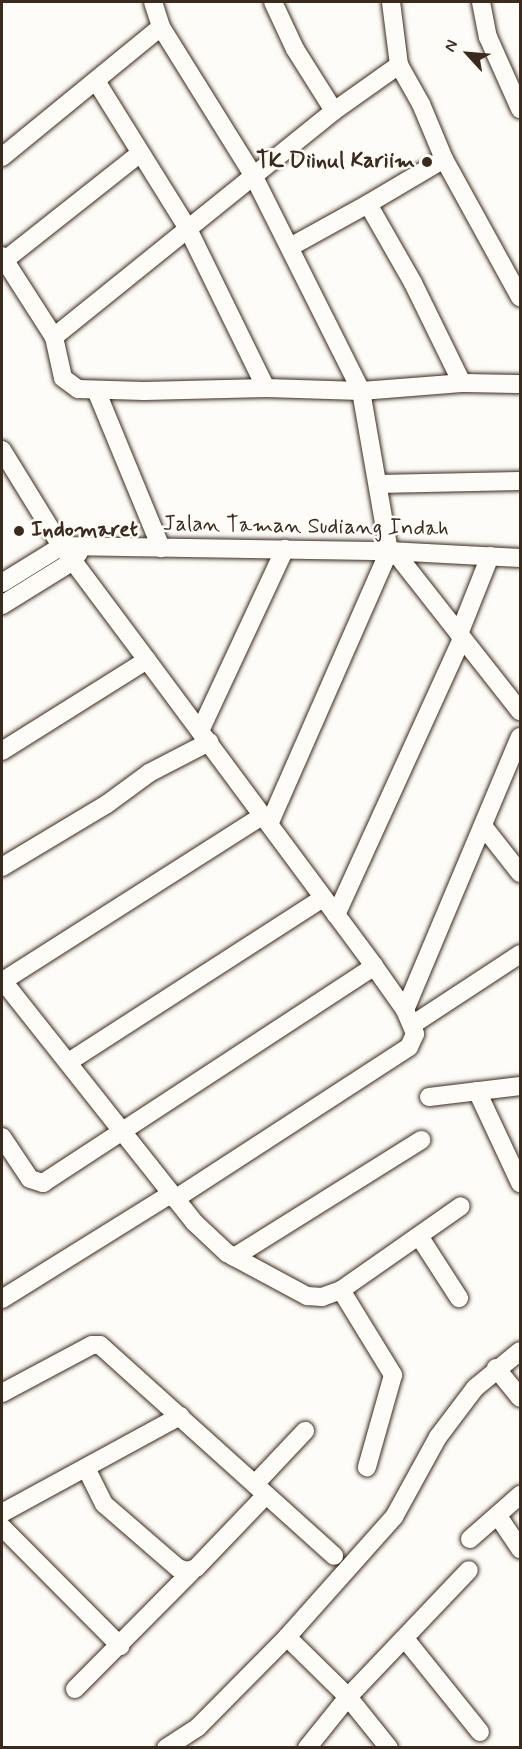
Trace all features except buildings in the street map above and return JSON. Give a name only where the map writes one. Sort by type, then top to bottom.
[{"type":"street","points":[[153,2],[161,27],[253,175],[361,392],[392,551],[520,711]]},
{"type":"street","points":[[273,2],[295,49],[334,111]]},
{"type":"street","points":[[391,2],[399,65],[421,104],[444,159],[520,297]]},
{"type":"street","points":[[480,2],[488,37],[520,109]]},
{"type":"street","points":[[2,157],[161,27]]},
{"type":"street","points":[[54,337],[334,111],[399,65]]},
{"type":"street","points":[[96,81],[139,154],[188,229],[266,388]]},
{"type":"street","points":[[139,154],[3,258],[54,337],[66,382],[78,389],[96,390],[266,388],[361,392],[462,383],[520,384]]},
{"type":"street","points":[[290,247],[444,159]]},
{"type":"street","points":[[368,204],[413,283],[462,383]]},
{"type":"street","points":[[96,390],[161,548]]},
{"type":"street","points":[[2,450],[147,660],[374,966],[409,1018],[415,1034],[409,1047],[173,1196],[2,1299]]},
{"type":"street","points":[[378,484],[520,481]]},
{"type":"street","name":"Jalan Taman Sudiang Indah","points":[[72,552],[161,548],[285,549],[392,551],[520,558]]},
{"type":"street","points":[[2,867],[107,804],[205,736],[285,549]]},
{"type":"street","points":[[392,551],[266,820],[2,981],[70,1061],[173,1196],[209,1238],[234,1257],[307,1296],[322,1297],[341,1290],[461,1206]]},
{"type":"street","points":[[2,583],[72,552]]},
{"type":"street","points":[[2,605],[72,552]]},
{"type":"street","points":[[336,915],[460,636],[490,556]]},
{"type":"street","points":[[2,751],[147,660]]},
{"type":"street","points":[[409,1018],[520,737]]},
{"type":"street","points":[[483,826],[520,873]]},
{"type":"street","points":[[70,1061],[322,898]]},
{"type":"street","points":[[409,1018],[520,954]]},
{"type":"street","points":[[2,1137],[30,1179],[39,1184],[374,966]]},
{"type":"street","points":[[429,1097],[520,1086]]},
{"type":"street","points":[[477,1091],[520,1183]]},
{"type":"street","points":[[234,1257],[421,1140]]},
{"type":"street","points":[[419,1236],[459,1298]]},
{"type":"street","points":[[341,1290],[393,1375],[367,1467]]},
{"type":"street","points":[[2,1393],[96,1344],[180,1416],[334,1556]]},
{"type":"street","points":[[167,1747],[198,1727],[287,1637],[394,1517],[438,1437],[475,1388],[496,1368],[520,1351]]},
{"type":"street","points":[[496,1368],[520,1398]]},
{"type":"street","points":[[2,1513],[180,1416]]},
{"type":"street","points":[[75,1689],[191,1572],[261,1489],[305,1431]]},
{"type":"street","points":[[86,1468],[104,1504],[178,1568],[191,1572]]},
{"type":"street","points":[[470,1539],[520,1495]]},
{"type":"street","points":[[498,1516],[520,1549]]},
{"type":"street","points":[[2,1527],[120,1646]]},
{"type":"street","points":[[307,1748],[348,1697],[406,1640],[469,1570]]},
{"type":"street","points":[[287,1637],[348,1697],[389,1748]]},
{"type":"street","points":[[406,1640],[480,1732]]},
{"type":"place","name":"TK Diinul Kariim","points":[[427,162]]},
{"type":"place","name":"Indomaret","points":[[19,531]]}]
